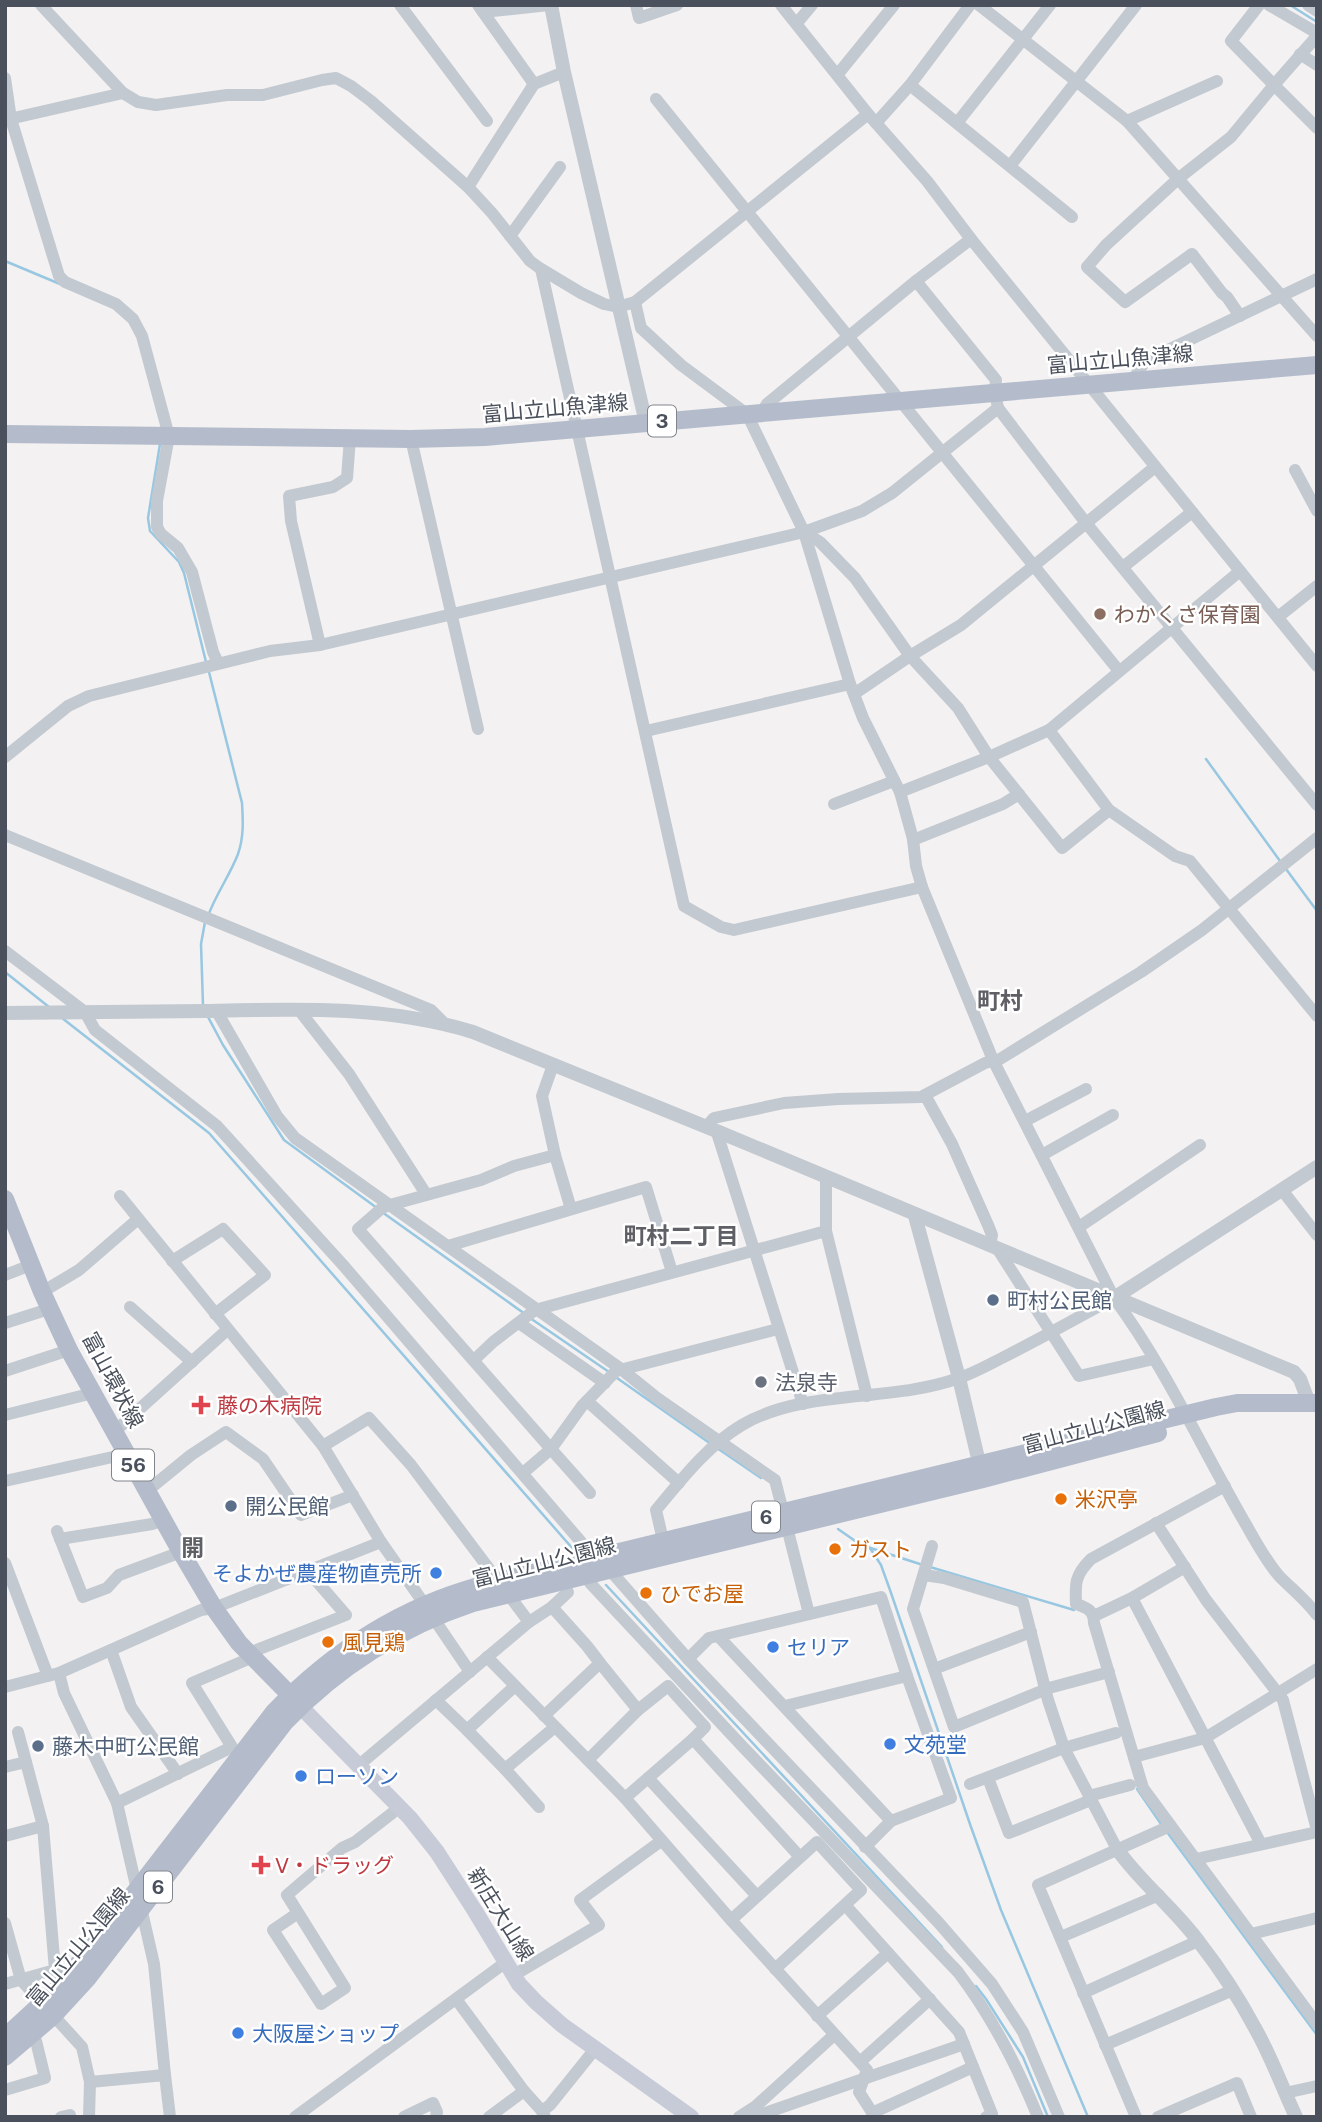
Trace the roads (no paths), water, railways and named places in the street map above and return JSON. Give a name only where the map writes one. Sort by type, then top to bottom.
[{"type":"main road","name":"富山立山魚津線","points":[[5,434],[411,439],[485,437],[901,401],[996,400],[1088,384],[1317,365]]},
{"type":"main road","name":"富山環状線","points":[[7,1206],[69,1350],[181,1552],[214,1608],[239,1643],[295,1701]]},
{"type":"main road","name":"富山立山公園線","points":[[5,2057],[31,2036],[82,1961],[265,1722],[464,1590],[504,1587],[1190,1419],[1268,1404],[1313,1403]]},
{"type":"main road","name":"富山立山公園線","points":[[5,2037],[48,2010],[105,1957],[285,1722],[295,1701]]},
{"type":"main road","name":"新庄大山線","points":[[295,1701],[400,1807],[437,1852],[519,1984],[536,2002],[562,2025],[689,2116]]},
{"type":"street","points":[[41,5],[122,93],[138,102],[156,105],[227,95],[263,94],[337,78],[371,101],[468,187],[530,261],[580,293],[618,307],[635,302],[747,212],[872,119],[909,85],[970,5]]},
{"type":"street","points":[[400,5],[487,121]]},
{"type":"street","points":[[480,8],[550,5],[646,423]]},
{"type":"street","points":[[636,5],[639,18],[677,5]]},
{"type":"street","points":[[781,5],[872,119],[927,181],[1317,666]]},
{"type":"street","points":[[797,23],[812,5]]},
{"type":"street","points":[[838,74],[894,5]]},
{"type":"street","points":[[979,5],[1127,121],[1317,336]]},
{"type":"street","points":[[957,123],[1050,5]]},
{"type":"street","points":[[1010,166],[1136,5]]},
{"type":"street","points":[[1259,5],[1231,41],[1317,128]]},
{"type":"street","points":[[1240,316],[1192,254],[1125,302],[1087,267],[1105,245],[1179,178],[1231,137],[1317,35],[1269,5]]},
{"type":"street","points":[[1308,5],[1317,11]]},
{"type":"street","points":[[480,8],[534,84]]},
{"type":"street","points":[[1300,54],[1317,65]]},
{"type":"street","points":[[468,187],[534,84],[564,72]]},
{"type":"street","points":[[5,78],[8,120],[58,276],[65,282],[116,304],[133,318],[142,336],[169,436],[157,501],[157,527],[178,548],[192,572],[218,663]]},
{"type":"street","points":[[1127,121],[1217,81]]},
{"type":"street","points":[[909,85],[1072,216]]},
{"type":"street","points":[[8,120],[122,93]]},
{"type":"street","points":[[656,99],[1119,671]]},
{"type":"street","points":[[510,236],[560,167]]},
{"type":"street","points":[[754,413],[971,239]]},
{"type":"street","points":[[541,269],[684,906],[734,930],[922,887]]},
{"type":"street","points":[[1133,380],[1145,361],[1317,279]]},
{"type":"street","points":[[916,281],[996,380],[996,400],[1086,523],[1317,805]]},
{"type":"street","points":[[635,302],[641,328],[681,365],[754,413],[804,532],[852,689],[872,739],[897,786],[913,840],[922,887],[993,1060],[1114,1298],[1135,1326],[1190,1419],[1248,1529],[1278,1575],[1307,1600],[1317,1615]]},
{"type":"street","points":[[5,757],[68,706],[89,696],[270,651],[320,645],[804,532],[862,511],[892,493],[940,453],[996,400]]},
{"type":"street","points":[[320,645],[291,521],[289,496],[332,487],[347,478],[350,438]]},
{"type":"street","points":[[411,439],[478,729]]},
{"type":"street","points":[[646,731],[852,689],[961,625],[1155,467]]},
{"type":"street","points":[[1295,470],[1317,511]]},
{"type":"street","points":[[1123,567],[1192,512]]},
{"type":"street","points":[[804,532],[820,542],[855,578],[910,656],[958,708],[989,757],[1062,848],[1109,810]]},
{"type":"street","points":[[834,804],[989,757],[1049,730],[1240,571]]},
{"type":"street","points":[[1278,617],[1317,586]]},
{"type":"street","points":[[1049,730],[1109,810],[1175,856],[1190,861],[1317,1016]]},
{"type":"street","points":[[913,840],[1003,804],[1018,794]]},
{"type":"street","points":[[5,835],[431,1010],[444,1023]]},
{"type":"street","points":[[803,1404],[718,1136],[713,1130],[714,1118],[784,1103],[925,1095],[993,1060],[1000,1059],[1141,972],[1230,909],[1317,838]]},
{"type":"street","points":[[5,951],[85,1012],[95,1030],[217,1126],[343,1265],[688,1659],[938,1922],[992,1984],[1023,2032],[1059,2117]]},
{"type":"street","points":[[216,1010],[277,1116],[295,1138],[775,1480],[809,1614]]},
{"type":"street","points":[[299,1010],[349,1074],[426,1194]]},
{"type":"street","points":[[5,1013],[299,1010],[378,1012],[444,1023],[473,1032],[713,1130],[1294,1372],[1313,1403]]},
{"type":"street","points":[[553,1065],[542,1096],[571,1209]]},
{"type":"street","points":[[1025,1121],[1086,1089]]},
{"type":"street","points":[[925,1095],[953,1144],[992,1235],[993,1247],[1079,1376],[1154,1359]]},
{"type":"street","points":[[1042,1155],[1113,1115]]},
{"type":"street","points":[[1079,1227],[1200,1145]]},
{"type":"street","points":[[555,1155],[514,1166],[481,1180],[390,1205],[382,1208],[358,1228],[590,1493]]},
{"type":"street","points":[[665,1548],[656,1510],[721,1441],[741,1425],[763,1415],[803,1404],[917,1389],[959,1378],[1114,1298],[1317,1167]]},
{"type":"street","points":[[826,1178],[826,1231],[867,1396]]},
{"type":"street","points":[[448,1246],[646,1187],[673,1272]]},
{"type":"street","points":[[1282,1190],[1317,1235]]},
{"type":"street","points":[[120,1196],[323,1446],[381,1542],[470,1672]]},
{"type":"street","points":[[915,1216],[959,1378],[981,1472]]},
{"type":"street","points":[[42,1292],[79,1270],[138,1219]]},
{"type":"street","points":[[172,1261],[223,1228],[265,1275],[215,1314]]},
{"type":"street","points":[[474,1360],[534,1310],[826,1231]]},
{"type":"street","points":[[5,1275],[31,1265]]},
{"type":"street","points":[[130,1307],[192,1363]]},
{"type":"street","points":[[5,1322],[49,1308]]},
{"type":"street","points":[[519,1323],[606,1383]]},
{"type":"street","points":[[523,1473],[551,1449],[587,1401],[621,1369],[778,1329]]},
{"type":"street","points":[[114,1432],[228,1330]]},
{"type":"street","points":[[5,1371],[69,1350]]},
{"type":"street","points":[[5,1415],[93,1394]]},
{"type":"street","points":[[587,1401],[679,1483]]},
{"type":"street","points":[[323,1446],[369,1418],[411,1465],[529,1622]]},
{"type":"street","points":[[147,1491],[191,1455],[226,1432],[263,1459],[301,1515],[353,1495]]},
{"type":"street","points":[[5,1481],[127,1454]]},
{"type":"street","points":[[1225,1486],[1091,1559],[1082,1568],[1075,1582],[1076,1604],[1088,1608],[1094,1616],[1143,1787],[1251,1934],[1310,2005],[1317,2024]]},
{"type":"street","points":[[163,1520],[152,1524],[59,1535],[83,1597],[107,1588],[120,1575],[181,1552]]},
{"type":"street","points":[[1156,1523],[1206,1600],[1283,1700],[1317,1831],[1196,1859]]},
{"type":"street","points":[[5,1687],[54,1674],[201,1610],[214,1608],[381,1542]]},
{"type":"street","points":[[932,1546],[913,1609],[954,1727],[1049,1688],[1109,1672]]},
{"type":"street","points":[[5,1563],[54,1674],[117,1803],[153,1964],[170,2117]]},
{"type":"street","points":[[1094,1616],[1132,1598],[1185,1567]]},
{"type":"street","points":[[117,1803],[232,1747],[192,1683],[346,1615],[308,1571]]},
{"type":"street","points":[[924,1575],[944,1578],[1023,1602],[1064,1748],[1117,1849],[1198,1941],[1233,1990],[1256,2029],[1296,2117]]},
{"type":"street","points":[[590,1583],[958,1972],[999,2032],[1023,2078],[1038,2117]]},
{"type":"street","points":[[359,1765],[568,1592]]},
{"type":"street","points":[[688,1659],[709,1638],[881,1597],[951,1798],[891,1821],[865,1847]]},
{"type":"street","points":[[1132,1598],[1261,1844]]},
{"type":"street","points":[[552,1607],[638,1710]]},
{"type":"street","points":[[934,1669],[1031,1632]]},
{"type":"street","points":[[719,1637],[891,1821]]},
{"type":"street","points":[[111,1650],[131,1707],[178,1774]]},
{"type":"street","points":[[487,1657],[625,1798],[867,2070],[859,2092],[873,2115],[972,2067]]},
{"type":"street","points":[[544,1716],[600,1663]]},
{"type":"street","points":[[1134,1757],[1205,1738],[1317,1669]]},
{"type":"street","points":[[785,1706],[907,1676]]},
{"type":"street","points":[[467,1730],[515,1686]]},
{"type":"street","points":[[588,1760],[638,1710],[668,1686],[705,1727],[625,1798]]},
{"type":"street","points":[[436,1700],[539,1807]]},
{"type":"street","points":[[505,1769],[555,1727]]},
{"type":"street","points":[[5,1984],[55,1970],[43,1826],[18,1732]]},
{"type":"street","points":[[970,1784],[1064,1748],[1116,1733]]},
{"type":"street","points":[[692,1739],[800,1857]]},
{"type":"street","points":[[5,1767],[26,1762]]},
{"type":"street","points":[[648,1778],[757,1896]]},
{"type":"street","points":[[988,1778],[1009,1833],[1090,1798],[1130,1785]]},
{"type":"street","points":[[298,1913],[273,1930],[320,2004],[345,1988],[287,1895],[342,1848],[355,1842],[400,1807]]},
{"type":"street","points":[[5,1836],[43,1826]]},
{"type":"street","points":[[1136,2117],[1038,1885],[1170,1826]]},
{"type":"street","points":[[295,2117],[456,1999],[599,1925],[580,1900],[661,1841]]},
{"type":"street","points":[[731,1920],[817,1842],[861,1890],[775,1969]]},
{"type":"street","points":[[1062,1937],[1159,1895]]},
{"type":"street","points":[[846,1906],[959,2032],[992,2114],[986,2117]]},
{"type":"street","points":[[1251,1934],[1317,1918]]},
{"type":"street","points":[[5,1923],[21,1980],[82,2047],[90,2082],[89,2117]]},
{"type":"street","points":[[1083,1993],[1198,1941]]},
{"type":"street","points":[[817,2016],[888,1952]]},
{"type":"street","points":[[1105,2045],[1233,1990]]},
{"type":"street","points":[[456,1999],[543,2114],[595,2049]]},
{"type":"street","points":[[860,2062],[930,1999]]},
{"type":"street","points":[[748,2116],[834,2035]]},
{"type":"street","points":[[5,2090],[45,2078],[36,2041],[31,2036]]},
{"type":"street","points":[[748,2116],[964,2044]]},
{"type":"street","points":[[90,2082],[165,2075]]},
{"type":"street","points":[[1158,2117],[1237,2083],[1251,2117]]},
{"type":"street","points":[[1285,2093],[1317,2086]]},
{"type":"street","points":[[489,2117],[524,2091]]},
{"type":"street","points":[[404,2117],[433,2103],[436,2117]]},
{"type":"waterway","points":[[1290,5],[1317,22]]},
{"type":"waterway","points":[[5,261],[60,284]]},
{"type":"waterway","points":[[160,444],[148,518],[150,531],[179,562],[184,573],[206,662]]},
{"type":"waterway","points":[[208,916],[238,854],[243,822],[242,803],[209,672]]},
{"type":"waterway","points":[[1206,759],[1280,861]]},
{"type":"waterway","points":[[1286,869],[1317,911]]},
{"type":"waterway","points":[[203,1005],[201,944],[205,922]]},
{"type":"waterway","points":[[5,972],[49,1007]]},
{"type":"waterway","points":[[207,1015],[223,1045],[284,1140],[377,1208]]},
{"type":"waterway","points":[[62,1018],[209,1133],[573,1549]]},
{"type":"waterway","points":[[382,1212],[525,1314]]},
{"type":"waterway","points":[[530,1318],[609,1372]]},
{"type":"waterway","points":[[617,1378],[711,1444]]},
{"type":"waterway","points":[[717,1448],[761,1478]]},
{"type":"waterway","points":[[838,1529],[861,1545],[923,1565]]},
{"type":"waterway","points":[[870,1548],[881,1565],[1001,1910],[1088,2117]]},
{"type":"waterway","points":[[930,1567],[1074,1610]]},
{"type":"waterway","points":[[606,1585],[942,1947]]},
{"type":"waterway","points":[[1137,1789],[1161,1824]]},
{"type":"waterway","points":[[1167,1832],[1317,2035]]},
{"type":"waterway","points":[[976,1986],[1023,2057],[1048,2117]]},
{"type":"place","name":"わかくさ保育園","points":[[1100,614]]},
{"type":"place","name":"町村公民館","points":[[993,1300]]},
{"type":"place","name":"法泉寺","points":[[761,1382]]},
{"type":"place","name":"藤の木病院","points":[[201,1405]]},
{"type":"place","name":"米沢亭","points":[[1061,1499]]},
{"type":"place","name":"開公民館","points":[[231,1506]]},
{"type":"place","name":"ガスト","points":[[835,1549]]},
{"type":"place","name":"そよかぜ農産物直売所","points":[[436,1573]]},
{"type":"place","name":"ひでお屋","points":[[646,1593]]},
{"type":"place","name":"風見鶏","points":[[328,1642]]},
{"type":"place","name":"セリア","points":[[773,1647]]},
{"type":"place","name":"文苑堂","points":[[890,1744]]},
{"type":"place","name":"藤木中町公民館","points":[[38,1746]]},
{"type":"place","name":"ローソン","points":[[301,1776]]},
{"type":"place","name":"V・ドラッグ","points":[[261,1865]]},
{"type":"place","name":"大阪屋ショップ","points":[[238,2033]]},
{"type":"district","name":"町村","points":[[1000,1000]]},
{"type":"district","name":"町村二丁目","points":[[681,1235]]},
{"type":"district","name":"開","points":[[193,1547]]}]
